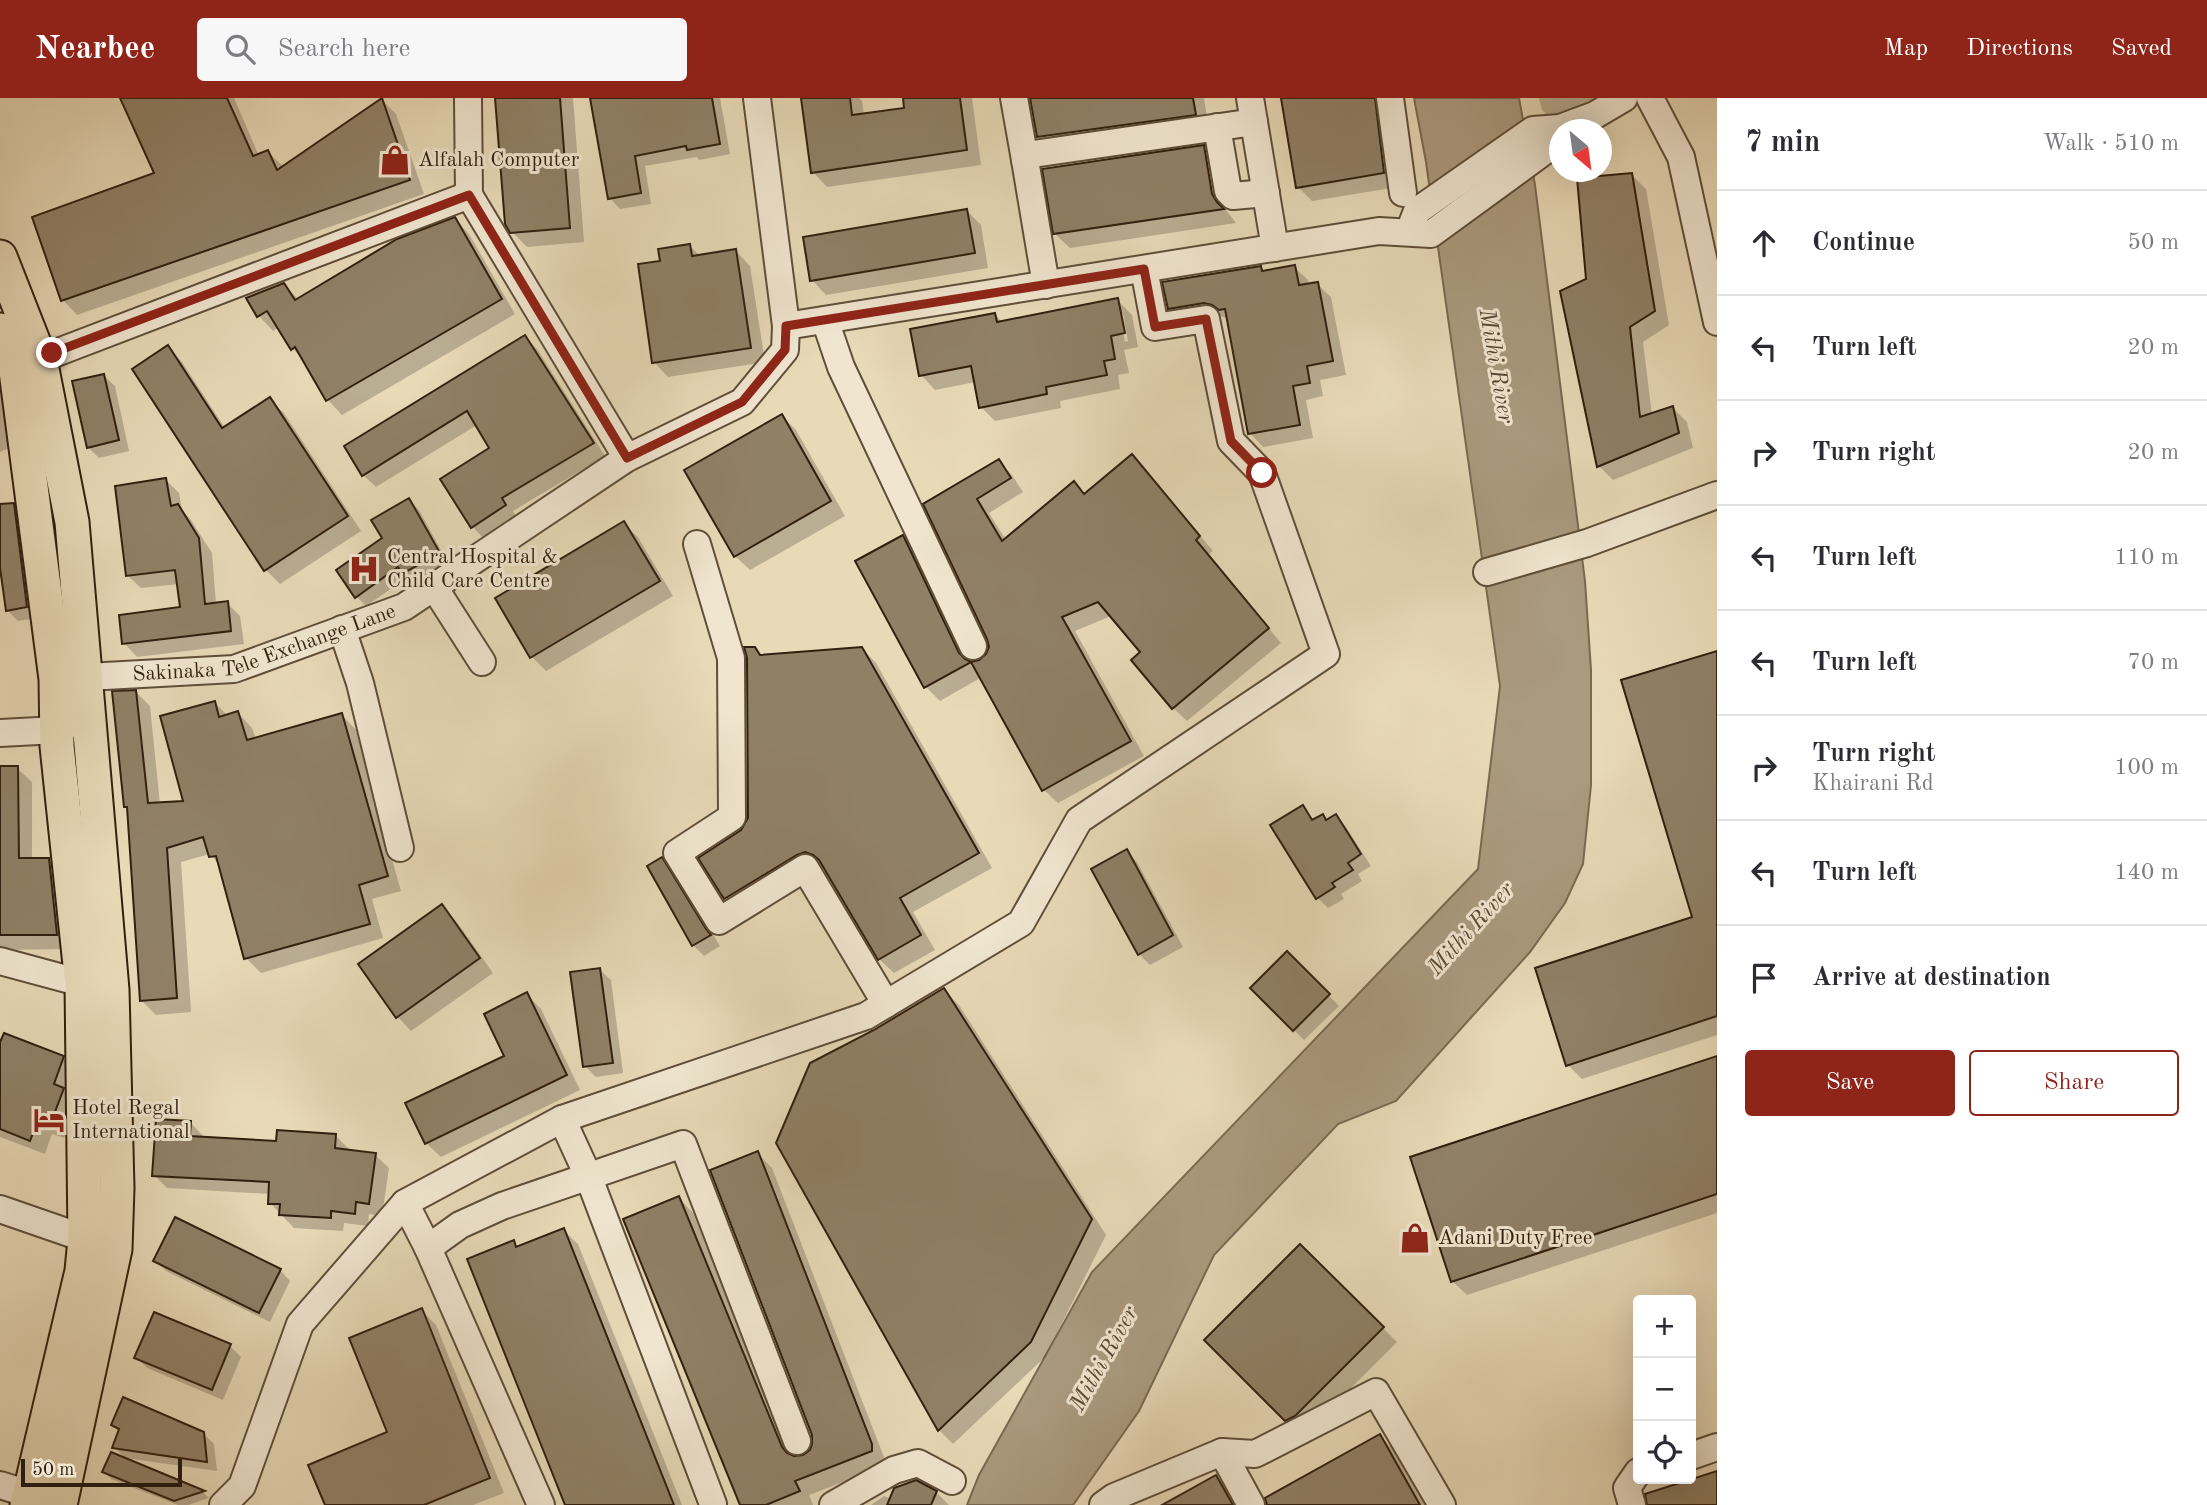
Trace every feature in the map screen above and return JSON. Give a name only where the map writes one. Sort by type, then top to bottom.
[{"type":"main road","points":[[1,262],[27,361],[70,678],[87,716],[92,743],[97,987]]},
{"type":"main road","points":[[0,330],[27,361]]},
{"type":"main road","points":[[40,1499],[100,1244],[117,1188],[97,987],[57,738],[70,678]]},
{"type":"street","points":[[468,98],[469,195],[627,458]]},
{"type":"street","name":"Sakinaka Tele Exchange Lane","points":[[70,678],[234,669],[404,607],[627,458],[742,402],[785,350],[786,326],[757,98]]},
{"type":"street","points":[[1014,98],[1046,285]]},
{"type":"street","points":[[1390,98],[1415,217]]},
{"type":"street","points":[[786,326],[1378,231],[1415,217],[1560,128],[1595,115],[1624,98]]},
{"type":"street","points":[[1650,98],[1681,157],[1705,212],[1715,306]]},
{"type":"street","points":[[1024,160],[1033,154],[1217,127],[1252,110],[1275,248]]},
{"type":"street","points":[[1217,127],[1228,191],[1233,196],[1266,193]]},
{"type":"street","points":[[27,361],[469,195]]},
{"type":"street","points":[[223,1505],[242,1486],[300,1324],[405,1203],[562,1119],[866,1016],[1021,923],[1079,820],[1326,654],[1262,473],[1231,441],[1206,319],[1155,327],[1144,269]]},
{"type":"street","points":[[825,320],[841,367],[973,646]]},
{"type":"street","points":[[1487,572],[1587,542],[1717,495]]},
{"type":"street","points":[[697,544],[731,658],[732,817],[677,853],[719,921],[804,868],[886,1004]]},
{"type":"street","points":[[434,587],[482,662]]},
{"type":"street","points":[[342,629],[360,683],[400,848]]},
{"type":"street","points":[[0,733],[57,738],[87,716]]},
{"type":"street","points":[[371,728],[387,733],[396,752]]},
{"type":"street","points":[[0,961],[97,987]]},
{"type":"street","points":[[562,1119],[589,1178],[713,1504]]},
{"type":"street","points":[[428,1248],[460,1225],[502,1206],[683,1144],[797,1441]]},
{"type":"street","points":[[405,1203],[428,1248],[541,1505]]},
{"type":"street","points":[[0,1209],[100,1244]]},
{"type":"street","points":[[1111,1502],[1222,1452],[1255,1454],[1376,1392],[1442,1505]]},
{"type":"street","points":[[1696,1453],[1717,1447]]},
{"type":"street","points":[[1222,1452],[1251,1505]]},
{"type":"street","points":[[833,1505],[894,1470],[918,1463],[952,1481]]},
{"type":"street","points":[[1632,1505],[1627,1488],[1633,1479]]},
{"type":"water","name":"Mithi River","points":[[1414,98],[1519,98],[1535,185],[1585,581],[1591,670],[1591,785],[1583,864],[1565,903],[1530,952],[1396,1101],[1338,1124],[1214,1255],[1139,1411],[1073,1505],[967,1505],[979,1475],[1092,1272],[1478,869],[1500,686],[1426,162]]},
{"type":"building","points":[[120,98],[227,98],[253,156],[268,150],[277,170],[382,98],[410,180],[61,301],[32,217],[154,173]]},
{"type":"building","points":[[495,98],[560,98],[570,228],[510,233],[505,224]]},
{"type":"building","points":[[590,98],[712,98],[720,144],[687,150],[686,146],[635,156],[641,193],[608,199]]},
{"type":"building","points":[[801,98],[850,98],[852,115],[904,108],[903,98],[960,98],[967,150],[811,173]]},
{"type":"building","points":[[1030,98],[1193,98],[1196,115],[1037,137]]},
{"type":"building","points":[[1281,98],[1375,98],[1384,173],[1296,188]]},
{"type":"building","points":[[1204,145],[1212,194],[1224,209],[1053,234],[1042,169]]},
{"type":"building","points":[[1632,173],[1655,311],[1630,327],[1640,417],[1673,406],[1679,433],[1597,467],[1560,291],[1586,279],[1577,182],[1612,182],[1612,175]]},
{"type":"building","points":[[967,209],[975,253],[810,281],[803,237]]},
{"type":"building","points":[[455,217],[502,299],[326,401],[295,347],[291,350],[267,311],[257,317],[246,298],[284,283],[295,300],[397,239]]},
{"type":"building","points":[[690,244],[692,256],[736,249],[751,348],[652,363],[638,264],[660,261],[658,249]]},
{"type":"building","points":[[1295,265],[1299,285],[1318,282],[1333,361],[1307,366],[1310,383],[1293,386],[1300,425],[1248,434],[1225,309],[1219,310],[1204,303],[1168,309],[1162,282],[1261,266],[1262,271]]},
{"type":"building","points":[[1118,298],[1125,333],[1111,336],[1115,359],[1104,361],[1107,375],[1046,387],[1047,394],[979,408],[971,366],[919,376],[910,329],[995,313],[997,322]]},
{"type":"building","points":[[525,335],[594,443],[502,498],[506,505],[471,528],[440,479],[489,448],[467,411],[362,476],[344,446]]},
{"type":"building","points":[[168,345],[222,428],[270,397],[348,516],[264,571],[132,369]]},
{"type":"building","points":[[104,374],[119,440],[87,448],[72,381]]},
{"type":"building","points":[[782,414],[831,501],[734,557],[684,470]]},
{"type":"building","points":[[1132,454],[1200,536],[1196,540],[1269,628],[1172,709],[1131,660],[1140,652],[1098,602],[1062,617],[1131,741],[1042,791],[971,662],[986,654],[989,647],[987,639],[923,504],[999,459],[1011,478],[977,499],[1002,541],[1074,481],[1084,494]]},
{"type":"building","points":[[166,478],[171,506],[178,504],[199,538],[205,604],[228,601],[231,631],[122,644],[119,615],[180,607],[175,570],[126,576],[115,486]]},
{"type":"building","points":[[409,498],[440,553],[402,574],[398,567],[355,598],[336,570],[382,538],[371,520]]},
{"type":"building","points":[[14,503],[27,607],[6,611],[0,568],[0,504]]},
{"type":"building","points":[[624,521],[660,581],[530,658],[495,598]]},
{"type":"building","points":[[903,535],[959,653],[971,662],[924,688],[855,561]]},
{"type":"building","points":[[744,647],[755,647],[760,655],[862,647],[979,853],[900,898],[921,935],[878,960],[819,860],[813,855],[805,852],[797,855],[724,899],[698,858],[741,830],[748,818],[747,658]]},
{"type":"building","points":[[1717,651],[1717,1016],[1566,1066],[1535,968],[1692,917],[1621,680]]},
{"type":"building","points":[[136,690],[148,803],[183,801],[160,716],[215,701],[219,717],[238,711],[247,740],[342,713],[388,876],[359,885],[370,924],[244,959],[216,856],[209,857],[203,837],[167,848],[177,998],[140,1001],[127,807],[124,807],[112,691]]},
{"type":"building","points":[[0,766],[18,766],[19,858],[49,858],[57,935],[0,935]]},
{"type":"building","points":[[1303,805],[1312,820],[1323,814],[1326,820],[1336,814],[1361,854],[1348,863],[1353,870],[1332,883],[1335,887],[1316,899],[1270,825]]},
{"type":"building","points":[[1127,849],[1173,935],[1138,955],[1091,869]]},
{"type":"building","points":[[662,857],[711,935],[692,946],[647,866]]},
{"type":"building","points":[[442,904],[480,958],[396,1018],[358,964]]},
{"type":"building","points":[[1287,951],[1330,994],[1293,1031],[1250,988]]},
{"type":"building","points":[[600,968],[613,1063],[583,1067],[570,972]]},
{"type":"building","points":[[944,988],[1092,1219],[1031,1342],[938,1431],[776,1143],[810,1063],[874,1030]]},
{"type":"building","points":[[527,992],[567,1075],[425,1144],[405,1103],[504,1056],[484,1014]]},
{"type":"building","points":[[4,1033],[64,1056],[54,1084],[64,1088],[50,1125],[38,1120],[30,1141],[0,1129],[0,1042]]},
{"type":"building","points":[[1717,1056],[1717,1194],[1451,1282],[1410,1157]]},
{"type":"building","points":[[156,1119],[191,1121],[190,1136],[276,1141],[277,1130],[336,1134],[335,1148],[376,1153],[369,1204],[356,1202],[355,1214],[331,1211],[331,1218],[279,1215],[280,1204],[268,1204],[269,1182],[152,1176]]},
{"type":"building","points":[[758,1151],[872,1444],[872,1451],[795,1481],[800,1491],[766,1505],[740,1505],[623,1219],[679,1196],[782,1447],[794,1456],[803,1455],[810,1450],[812,1435],[710,1170]]},
{"type":"building","points":[[175,1217],[281,1269],[259,1313],[153,1261]]},
{"type":"building","points":[[564,1228],[674,1505],[565,1505],[467,1259],[514,1240],[516,1247]]},
{"type":"building","points":[[1300,1244],[1384,1327],[1295,1416],[1285,1421],[1204,1340]]},
{"type":"building","points":[[422,1308],[490,1478],[424,1505],[325,1505],[308,1465],[387,1432],[349,1338]]},
{"type":"building","points":[[154,1312],[231,1344],[212,1390],[134,1358]]},
{"type":"building","points":[[123,1397],[204,1432],[207,1462],[112,1448],[119,1429],[111,1425]]},
{"type":"building","points":[[1380,1434],[1420,1505],[1267,1505],[1265,1498]]},
{"type":"building","points":[[111,1452],[205,1491],[174,1501],[102,1472]]},
{"type":"building","points":[[1717,1471],[1717,1505],[1647,1505],[1645,1494],[1676,1484],[1696,1484],[1696,1478]]},
{"type":"building","points":[[1216,1475],[1233,1505],[1162,1505]]},
{"type":"building","points":[[916,1480],[937,1491],[931,1505],[887,1505],[894,1488]]},
{"type":"place","name":"Alfalah Computer","points":[[395,160]]},
{"type":"place","name":"Central Hospital & Child Care Centre","points":[[364,569]]},
{"type":"place","name":"Hotel Regal International","points":[[49,1120]]},
{"type":"place","name":"Adani Duty Free","points":[[1415,1238]]},
{"type":"route","points":[[52,353],[469,195],[627,458],[742,402],[785,350],[786,326],[1144,269],[1155,327],[1206,319],[1231,441],[1262,473]]}]
